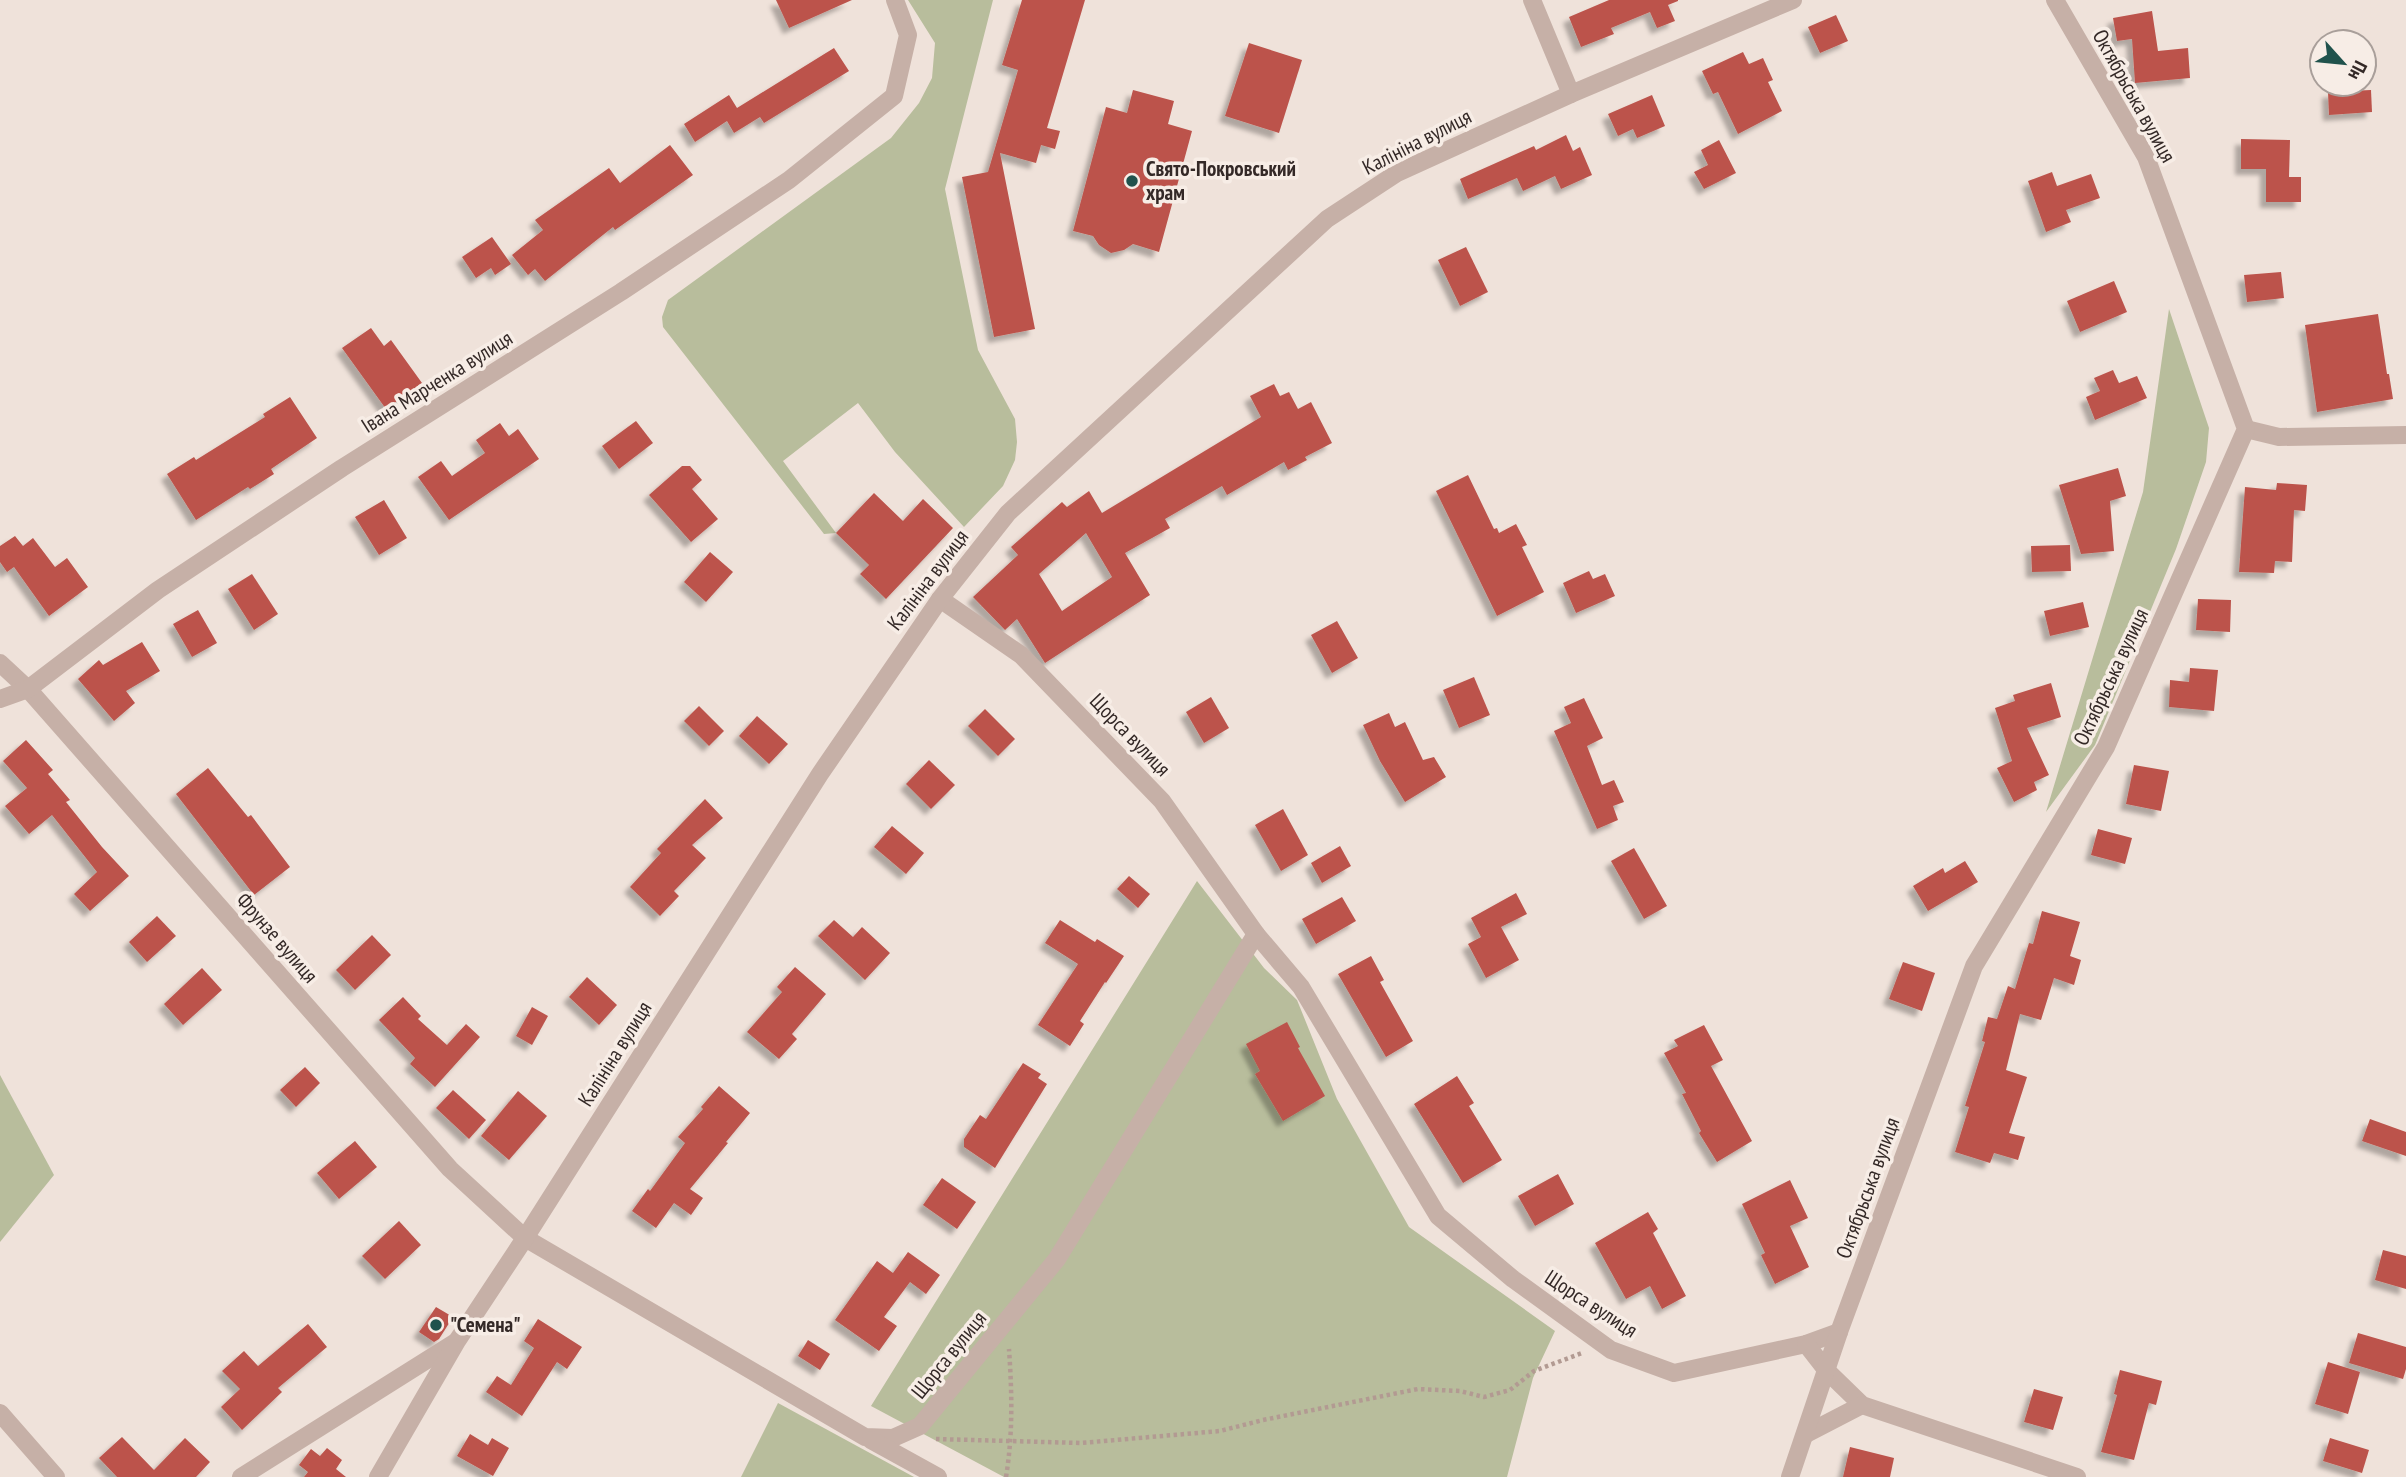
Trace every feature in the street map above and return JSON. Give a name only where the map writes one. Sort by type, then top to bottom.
[{"type":"street","name":"Івана Марченка вулиця","points":[[0,699],[29,689],[158,590],[342,468],[621,292],[789,180],[894,96],[908,35],[895,0]]},
{"type":"street","points":[[1532,0],[1571,94]]},
{"type":"street","name":"Калініна вулиця","points":[[378,1477],[457,1341],[820,774],[940,599],[1008,513],[1327,219],[1397,173],[1571,94],[1793,0]]},
{"type":"street","name":"Октябрьська вулиця","points":[[1790,1477],[1839,1332],[1974,966],[2106,747],[2246,429],[2146,157],[2054,0]]},
{"type":"street","points":[[2246,429],[2279,437],[2406,435]]},
{"type":"street","name":"Щорса вулиця","points":[[940,599],[1021,655],[1162,801],[1256,934],[1301,987],[1438,1216],[1513,1279],[1611,1350],[1674,1373],[1806,1344],[1839,1332]]},
{"type":"street","name":"Фрунзе вулиця","points":[[0,663],[29,689],[450,1169],[525,1238]]},
{"type":"street","name":"Щорса вулиця","points":[[865,1437],[893,1438],[920,1426],[1057,1259],[1256,934]]},
{"type":"street","points":[[525,1238],[938,1477]]},
{"type":"street","points":[[241,1477],[457,1341]]},
{"type":"street","points":[[1806,1344],[1827,1371],[1863,1405],[2077,1477]]},
{"type":"street","points":[[1805,1434],[1863,1405]]},
{"type":"street","points":[[0,1413],[56,1477]]},
{"type":"path","points":[[1006,1477],[1012,1441],[1007,1320]]},
{"type":"path","points":[[933,1439],[1081,1443],[1220,1432],[1263,1420],[1418,1389],[1460,1391],[1484,1397],[1510,1390],[1534,1371],[1581,1353],[1611,1350]]},
{"type":"green space","points":[[908,0],[993,0],[945,189],[978,350],[1015,419],[1015,460],[1003,486],[964,527],[895,452],[858,403],[783,461],[836,533],[824,534],[663,327],[662,317],[668,300],[891,138],[919,103],[932,78],[935,43]]},
{"type":"green space","points":[[2169,309],[2209,428],[2206,462],[2176,549],[2095,745],[2046,812],[2143,492]]},
{"type":"green space","points":[[1197,881],[1264,968],[1297,1000],[1337,1099],[1409,1227],[1555,1331],[1533,1378],[1507,1477],[1004,1477],[871,1406]]},
{"type":"green space","points":[[0,1075],[54,1175],[0,1242]]},
{"type":"green space","points":[[778,1403],[914,1477],[741,1477]]},
{"type":"building","points":[[776,0],[852,0],[789,28]]},
{"type":"building","points":[[1022,0],[1085,0],[1047,128],[1060,131],[1055,149],[1041,145],[1036,163],[1000,153],[1035,329],[994,337],[962,177],[988,172],[1018,70],[1002,65]]},
{"type":"building","points":[[1609,0],[1678,0],[1668,5],[1675,21],[1657,28],[1650,12],[1611,28],[1614,34],[1581,47],[1569,17]]},
{"type":"building","points":[[2152,11],[2158,51],[2188,48],[2190,78],[2135,83],[2132,39],[2117,41],[2113,18]]},
{"type":"building","points":[[1836,15],[1848,41],[1820,53],[1808,27]]},
{"type":"building","points":[[1249,43],[1302,60],[1279,133],[1225,116]]},
{"type":"building","points":[[834,48],[849,71],[764,123],[760,117],[734,133],[727,121],[695,142],[684,124],[729,95],[737,108]]},
{"type":"building","points":[[1743,52],[1749,64],[1763,58],[1773,80],[1768,82],[1782,111],[1738,134],[1718,92],[1713,94],[1702,71]]},
{"type":"building","name":"Свято-Покровський храм","points":[[1133,90],[1174,101],[1168,124],[1192,131],[1159,252],[1133,244],[1124,250],[1111,253],[1099,245],[1093,236],[1073,231],[1106,107],[1127,113]]},
{"type":"building","points":[[1652,95],[1665,126],[1637,138],[1633,129],[1618,136],[1608,114]]},
{"type":"building","points":[[2328,98],[2371,98],[2372,112],[2329,115]]},
{"type":"building","points":[[1566,135],[1573,151],[1580,147],[1592,175],[1561,189],[1555,176],[1523,191],[1517,178],[1468,199],[1460,179],[1534,146],[1536,150]]},
{"type":"building","points":[[2241,139],[2290,140],[2289,177],[2301,177],[2301,202],[2266,202],[2266,169],[2241,169]]},
{"type":"building","points":[[1719,140],[1736,173],[1704,189],[1694,172],[1708,165],[1701,150]]},
{"type":"building","points":[[670,145],[693,175],[615,230],[613,227],[545,281],[535,269],[528,275],[512,255],[543,230],[535,220],[609,168],[620,183]]},
{"type":"building","points":[[2052,172],[2057,186],[2091,174],[2100,198],[2066,210],[2071,222],[2046,232],[2028,181]]},
{"type":"building","points":[[492,237],[511,264],[495,275],[491,268],[476,278],[462,257]]},
{"type":"building","points":[[1466,247],[1488,292],[1460,306],[1438,260]]},
{"type":"building","points":[[2281,272],[2284,298],[2247,302],[2244,275]]},
{"type":"building","points":[[2114,281],[2127,312],[2080,332],[2067,301]]},
{"type":"building","points":[[2378,314],[2393,399],[2317,412],[2305,325]]},
{"type":"building","points":[[371,328],[384,346],[391,340],[422,383],[386,409],[342,348]]},
{"type":"building","points":[[2113,370],[2119,383],[2137,376],[2147,398],[2095,420],[2086,397],[2100,391],[2094,378]]},
{"type":"building","points":[[1274,384],[1280,396],[1289,392],[1298,409],[1311,402],[1332,443],[1305,457],[1307,460],[1288,470],[1284,462],[1227,495],[1222,486],[1165,519],[1170,528],[1125,553],[1150,595],[1045,663],[1017,619],[1005,630],[973,597],[1018,555],[1011,547],[1062,502],[1067,507],[1089,491],[1102,513],[1261,417],[1250,396]],"holes":[[[1086,533],[1112,577],[1062,611],[1039,574]]]},
{"type":"building","points":[[290,397],[317,438],[271,469],[274,474],[196,520],[167,474],[194,457],[196,460],[265,417],[263,414]]},
{"type":"building","points":[[636,421],[653,443],[619,469],[602,446]]},
{"type":"building","points":[[500,423],[509,436],[518,429],[539,459],[449,520],[418,477],[441,461],[452,476],[485,453],[476,440]]},
{"type":"building","points":[[682,466],[690,466],[702,480],[692,489],[718,519],[691,542],[649,495]]},
{"type":"building","points":[[2118,468],[2126,496],[2110,501],[2114,551],[2081,554],[2059,485]]},
{"type":"building","points":[[1468,475],[1494,529],[1497,528],[1499,533],[1516,524],[1527,545],[1522,547],[1544,592],[1497,616],[1436,491]]},
{"type":"building","points":[[2277,483],[2307,485],[2305,511],[2294,510],[2292,562],[2275,561],[2274,573],[2239,572],[2245,487],[2276,490]]},
{"type":"building","points":[[874,493],[903,521],[923,499],[953,528],[886,599],[860,574],[869,565],[836,533]]},
{"type":"building","points":[[384,500],[407,538],[379,555],[355,517]]},
{"type":"building","points":[[15,536],[23,546],[33,538],[55,567],[67,558],[88,587],[49,616],[14,567],[7,572],[0,562],[0,546]]},
{"type":"building","points":[[2070,545],[2071,571],[2032,572],[2031,546]]},
{"type":"building","points":[[710,552],[733,572],[706,602],[684,582]]},
{"type":"building","points":[[1589,571],[1593,579],[1605,574],[1615,596],[1576,613],[1563,583]]},
{"type":"building","points":[[252,574],[278,614],[254,630],[228,589]]},
{"type":"building","points":[[2198,599],[2231,600],[2230,632],[2196,630]]},
{"type":"building","points":[[2083,602],[2089,627],[2050,636],[2044,611]]},
{"type":"building","points":[[198,610],[217,643],[192,657],[173,624]]},
{"type":"building","points":[[1337,621],[1358,658],[1332,673],[1311,635]]},
{"type":"building","points":[[142,642],[160,671],[126,691],[135,703],[114,721],[78,679],[99,660],[103,665]]},
{"type":"building","points":[[2190,668],[2218,670],[2214,711],[2169,707],[2170,680],[2189,682]]},
{"type":"building","points":[[1474,677],[1490,715],[1459,728],[1443,690]]},
{"type":"building","points":[[2051,683],[2061,717],[2027,728],[2049,775],[2034,782],[2037,790],[2014,802],[1997,768],[2012,761],[1995,708],[2015,701],[2013,695]]},
{"type":"building","points":[[1211,697],[1229,728],[1204,743],[1186,712]]},
{"type":"building","points":[[1584,698],[1603,738],[1587,746],[1602,785],[1614,780],[1624,802],[1613,806],[1618,820],[1597,829],[1554,731],[1571,723],[1564,707]]},
{"type":"building","points":[[699,706],[724,731],[709,746],[684,721]]},
{"type":"building","points":[[985,709],[1015,739],[998,756],[968,726]]},
{"type":"building","points":[[1389,713],[1395,727],[1405,722],[1423,760],[1434,757],[1446,777],[1405,802],[1380,761],[1363,725]]},
{"type":"building","points":[[757,716],[788,744],[769,764],[739,736]]},
{"type":"building","points":[[26,740],[53,770],[48,774],[70,800],[66,802],[129,876],[90,911],[74,894],[97,872],[52,815],[29,834],[5,806],[27,788],[3,761]]},
{"type":"building","points":[[929,760],[955,785],[931,809],[906,784]]},
{"type":"building","points":[[2134,765],[2169,771],[2161,811],[2126,804]]},
{"type":"building","points":[[208,768],[248,817],[251,815],[290,867],[254,895],[176,794]]},
{"type":"building","points":[[705,799],[723,818],[692,845],[706,858],[674,891],[679,896],[660,916],[630,887],[661,853],[657,849]]},
{"type":"building","points":[[1283,809],[1308,855],[1281,871],[1255,825]]},
{"type":"building","points":[[892,826],[924,853],[906,874],[874,847]]},
{"type":"building","points":[[2098,829],[2132,838],[2125,864],[2091,855]]},
{"type":"building","points":[[1340,846],[1351,866],[1322,883],[1311,863]]},
{"type":"building","points":[[1634,848],[1667,906],[1644,919],[1611,861]]},
{"type":"building","points":[[1965,861],[1978,882],[1928,911],[1913,886],[1943,868],[1945,873]]},
{"type":"building","points":[[1129,876],[1150,894],[1138,908],[1117,889]]},
{"type":"building","points":[[1516,893],[1527,914],[1501,927],[1519,960],[1486,978],[1468,944],[1481,937],[1471,918]]},
{"type":"building","points":[[1342,897],[1356,921],[1316,944],[1302,919]]},
{"type":"building","points":[[2042,911],[2080,922],[2070,956],[2081,960],[2074,985],[2054,978],[2041,1020],[2020,1014],[2006,1070],[2027,1077],[2009,1133],[2025,1137],[2018,1160],[1994,1153],[1990,1163],[1955,1152],[1969,1107],[1965,1106],[1985,1042],[1982,1041],[1988,1017],[1997,1019],[2008,986],[2015,989],[2029,943],[2033,944]]},
{"type":"building","points":[[157,916],[176,936],[147,962],[129,942]]},
{"type":"building","points":[[834,920],[853,937],[862,927],[890,953],[865,980],[818,936]]},
{"type":"building","points":[[1060,920],[1124,956],[1080,1021],[1084,1024],[1070,1046],[1038,1025],[1078,964],[1045,943]]},
{"type":"building","points":[[372,935],[391,955],[355,990],[336,970]]},
{"type":"building","points":[[1371,956],[1384,980],[1380,982],[1413,1041],[1386,1057],[1338,974]]},
{"type":"building","points":[[1903,962],[1935,973],[1922,1011],[1889,999]]},
{"type":"building","points":[[795,967],[826,994],[792,1034],[797,1039],[779,1059],[747,1032],[782,992],[777,987]]},
{"type":"building","points":[[202,968],[222,990],[183,1025],[164,1004]]},
{"type":"building","points":[[587,977],[617,1005],[599,1025],[569,997]]},
{"type":"building","points":[[403,997],[421,1016],[418,1019],[447,1045],[466,1024],[480,1037],[435,1087],[410,1064],[415,1058],[379,1020]]},
{"type":"building","points":[[532,1007],[548,1016],[532,1045],[516,1036]]},
{"type":"building","points":[[1287,1022],[1325,1096],[1283,1121],[1255,1074],[1260,1071],[1246,1044]]},
{"type":"building","points":[[1704,1025],[1723,1060],[1711,1066],[1752,1141],[1717,1162],[1699,1133],[1701,1131],[1682,1094],[1686,1093],[1664,1053],[1678,1046],[1674,1040]]},
{"type":"building","points":[[1023,1063],[1041,1074],[1038,1078],[1047,1084],[995,1168],[964,1147],[964,1139],[980,1115],[986,1119]]},
{"type":"building","points":[[305,1067],[320,1083],[296,1107],[280,1090]]},
{"type":"building","points":[[1457,1076],[1474,1103],[1469,1106],[1502,1160],[1463,1183],[1414,1104]]},
{"type":"building","points":[[719,1086],[750,1113],[690,1189],[703,1198],[691,1215],[674,1203],[656,1228],[632,1211],[685,1143],[678,1137]]},
{"type":"building","points":[[453,1090],[486,1120],[469,1139],[436,1108]]},
{"type":"building","points":[[518,1091],[547,1116],[509,1160],[481,1136]]},
{"type":"building","points":[[2370,1119],[2406,1132],[2406,1156],[2362,1141]]},
{"type":"building","points":[[355,1141],[377,1167],[339,1199],[317,1173]]},
{"type":"building","points":[[1558,1174],[1574,1204],[1535,1226],[1518,1196]]},
{"type":"building","points":[[942,1178],[976,1202],[957,1229],[923,1205]]},
{"type":"building","points":[[1790,1180],[1808,1218],[1790,1226],[1809,1267],[1775,1284],[1761,1255],[1765,1253],[1742,1204]]},
{"type":"building","points":[[1648,1212],[1658,1229],[1653,1233],[1686,1296],[1662,1309],[1650,1286],[1626,1299],[1595,1243]]},
{"type":"building","points":[[399,1221],[421,1245],[385,1279],[362,1256]]},
{"type":"building","points":[[2383,1250],[2406,1256],[2406,1289],[2375,1280]]},
{"type":"building","points":[[908,1252],[940,1275],[926,1294],[910,1282],[884,1317],[897,1326],[879,1351],[835,1320],[877,1261],[893,1273]]},
{"type":"building","name":"\"Семена\"","points":[[436,1307],[453,1317],[439,1339],[434,1342],[419,1332]]},
{"type":"building","points":[[538,1319],[582,1347],[567,1369],[557,1362],[522,1416],[486,1392],[497,1376],[511,1385],[534,1348],[524,1341]]},
{"type":"building","points":[[308,1324],[327,1347],[278,1388],[282,1392],[242,1430],[221,1407],[240,1389],[222,1371],[244,1351],[258,1366]]},
{"type":"building","points":[[2358,1333],[2406,1347],[2403,1379],[2349,1363]]},
{"type":"building","points":[[808,1340],[830,1354],[820,1370],[798,1356]]},
{"type":"building","points":[[2328,1362],[2360,1372],[2348,1414],[2315,1404]]},
{"type":"building","points":[[2120,1370],[2162,1381],[2156,1405],[2149,1403],[2134,1460],[2101,1452],[2117,1395],[2114,1394]]},
{"type":"building","points":[[2034,1389],[2063,1397],[2053,1430],[2024,1422]]},
{"type":"building","points":[[470,1434],[488,1445],[492,1438],[509,1448],[493,1476],[457,1456]]},
{"type":"building","points":[[122,1437],[154,1470],[185,1438],[210,1462],[196,1477],[117,1477],[99,1458]]},
{"type":"building","points":[[2330,1438],[2369,1450],[2362,1473],[2323,1461]]},
{"type":"building","points":[[1850,1447],[1894,1458],[1890,1477],[1843,1477]]},
{"type":"building","points":[[327,1448],[342,1460],[336,1469],[346,1477],[304,1477],[308,1472],[299,1465],[311,1449],[320,1456]]},
{"type":"place","name":"Свято-Покровський храм","points":[[1132,181]]},
{"type":"place","name":"\"Семена\"","points":[[436,1325]]}]
